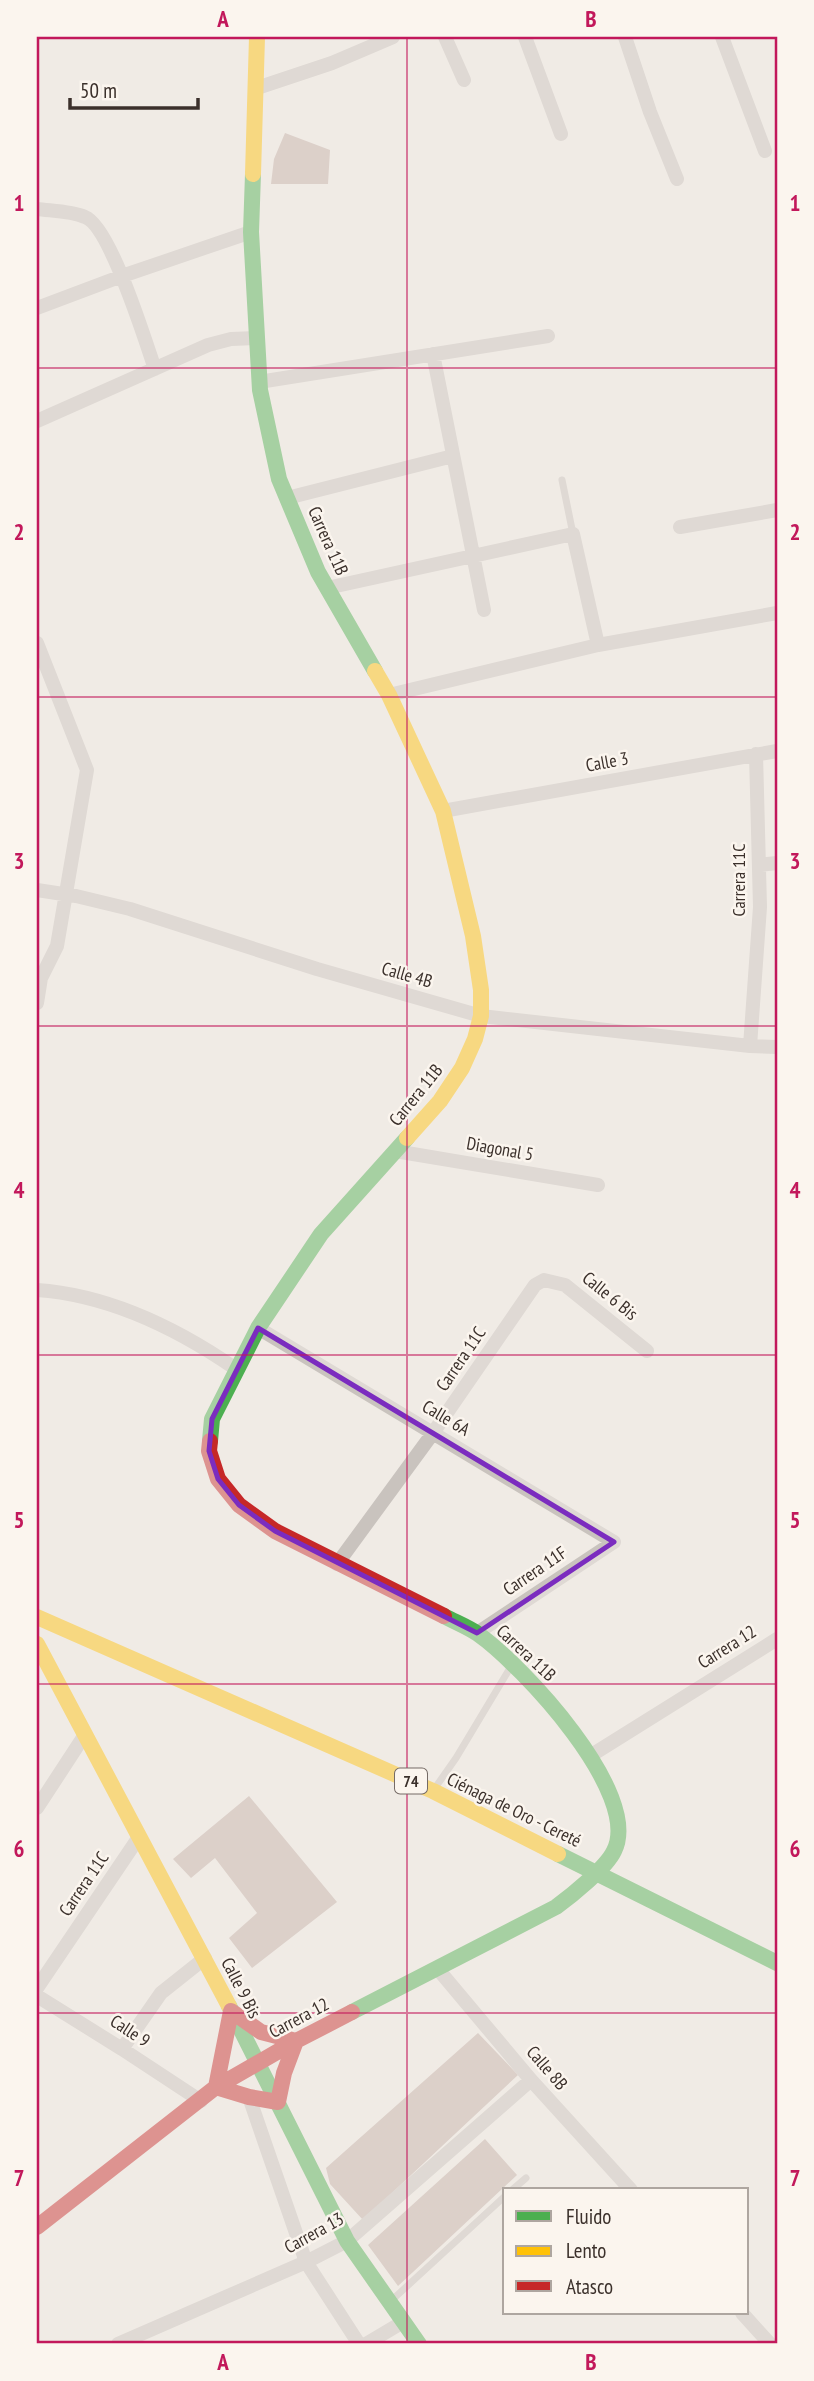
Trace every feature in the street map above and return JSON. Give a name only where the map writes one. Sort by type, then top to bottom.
[{"type":"main road","name":"Carrera 11B","points":[[257,37],[251,232],[259,382],[279,479],[318,572],[389,695],[443,811],[473,936],[481,990],[481,1016],[475,1039],[462,1068],[440,1101],[321,1234],[258,1328],[212,1419],[209,1451],[218,1479],[239,1505],[275,1531],[477,1633],[513,1664],[551,1703],[590,1756],[611,1798],[620,1827],[614,1852],[597,1873]]},
{"type":"main road","name":"Ciénaga de Oro - Cereté","points":[[37,1616],[433,1791],[777,1963]]},
{"type":"main road","name":"Calle 9 Bis","points":[[37,1644],[205,1958],[347,2241],[419,2344]]},
{"type":"main road","name":"Carrera 12","points":[[37,2227],[216,2087],[296,2041],[556,1907],[597,1873]]},
{"type":"main road","points":[[231,2011],[261,2032],[296,2041],[284,2073],[278,2102],[216,2087],[231,2011]]},
{"type":"street","points":[[257,88],[332,63],[393,37]]},
{"type":"street","points":[[445,37],[464,80]]},
{"type":"street","points":[[525,37],[561,134]]},
{"type":"street","points":[[625,37],[650,112],[677,179]]},
{"type":"street","points":[[722,37],[765,151]]},
{"type":"street","points":[[37,209],[86,217],[96,224],[122,276],[155,369]]},
{"type":"street","points":[[37,308],[251,232]]},
{"type":"street","points":[[259,382],[548,336]]},
{"type":"street","points":[[37,421],[208,345],[257,338]]},
{"type":"street","points":[[433,354],[484,610]]},
{"type":"street","points":[[287,498],[453,456]]},
{"type":"street","points":[[680,527],[777,510]]},
{"type":"street","points":[[327,588],[573,534],[598,645]]},
{"type":"street","points":[[389,695],[598,645],[777,613]]},
{"type":"street","points":[[37,643],[87,770],[57,946],[39,978],[37,1003]]},
{"type":"street","points":[[37,686],[53,687]]},
{"type":"street","name":"Calle 3","points":[[443,811],[777,751]]},
{"type":"street","name":"Carrera 11C","points":[[750,1046],[760,907],[756,754]]},
{"type":"street","points":[[759,865],[777,863]]},
{"type":"street","name":"Calle 4B","points":[[37,890],[130,909],[317,969],[481,1016],[777,1048]]},
{"type":"street","name":"Diagonal 5","points":[[396,1151],[598,1185]]},
{"type":"street","name":"Carrera 11C","points":[[337,1564],[433,1433],[535,1285],[544,1280]]},
{"type":"street","name":"Calle 6 Bis","points":[[544,1280],[565,1285],[647,1350]]},
{"type":"street","points":[[37,1290],[59,1292],[133,1312],[201,1345],[236,1369]]},
{"type":"street","name":"Calle 6A","points":[[258,1328],[614,1542]]},
{"type":"street","name":"Carrera 11F","points":[[477,1633],[614,1542]]},
{"type":"street","name":"Carrera 12","points":[[590,1756],[777,1639]]},
{"type":"street","points":[[37,1808],[84,1736]]},
{"type":"street","name":"Carrera 11C","points":[[37,1987],[139,1837]]},
{"type":"street","points":[[122,2049],[161,1993],[205,1958]]},
{"type":"street","name":"Calle 8B","points":[[436,1968],[531,2080],[629,2188]]},
{"type":"street","name":"Calle 9","points":[[37,1996],[201,2101]]},
{"type":"street","name":"Carrera 13","points":[[117,2344],[306,2262],[347,2241],[531,2080]]},
{"type":"street","points":[[249,2097],[306,2262],[359,2344]]},
{"type":"street","points":[[742,2314],[770,2344]]},
{"type":"street","points":[[366,2344],[403,2322]]},
{"type":"lane","points":[[562,480],[573,534]]},
{"type":"lane","points":[[433,1791],[513,1664]]},
{"type":"lane","points":[[514,2188],[526,2178]]},
{"type":"lane","points":[[389,2303],[503,2198]]},
{"type":"highlighted area","points":[[258,1328],[614,1542],[477,1633],[275,1531],[239,1505],[218,1479],[209,1451],[212,1419]]},
{"type":"building","points":[[285,133],[330,150],[328,184],[271,184],[274,159]]},
{"type":"building","points":[[249,1796],[337,1902],[252,1968],[229,1938],[257,1913],[215,1858],[191,1878],[173,1859]]},
{"type":"building","points":[[478,2033],[518,2075],[363,2220],[330,2184],[326,2168]]},
{"type":"building","points":[[485,2139],[517,2175],[398,2286],[368,2245]]},
{"type":"traffic: fast","points":[[253,174],[251,232],[260,390],[279,479],[318,572],[375,671]]},
{"type":"traffic: fast","points":[[210,1441],[212,1419],[258,1328],[321,1234],[407,1138]]},
{"type":"traffic: fast","points":[[352,2012],[556,1907],[596,1873],[614,1851],[618,1827],[611,1797],[595,1765],[573,1733],[548,1701],[498,1650],[474,1631],[444,1616]]},
{"type":"traffic: fast","points":[[558,1854],[777,1963]]},
{"type":"traffic: fast","points":[[229,2006],[347,2241],[419,2344]]},
{"type":"traffic: slow","points":[[253,174],[257,37]]},
{"type":"traffic: slow","points":[[375,671],[389,695],[443,811],[473,936],[481,990],[481,1016],[475,1039],[462,1068],[440,1101],[407,1138]]},
{"type":"traffic: slow","points":[[37,1617],[433,1791],[558,1854]]},
{"type":"traffic: slow","points":[[37,1644],[229,2006]]},
{"type":"traffic: jam","points":[[210,1441],[209,1451],[218,1479],[239,1505],[275,1531],[444,1616]]},
{"type":"traffic: jam","points":[[231,2011],[261,2032],[296,2041],[284,2073],[278,2102],[216,2087],[231,2011]]},
{"type":"traffic: jam","points":[[37,2227],[216,2087],[352,2012]]}]
